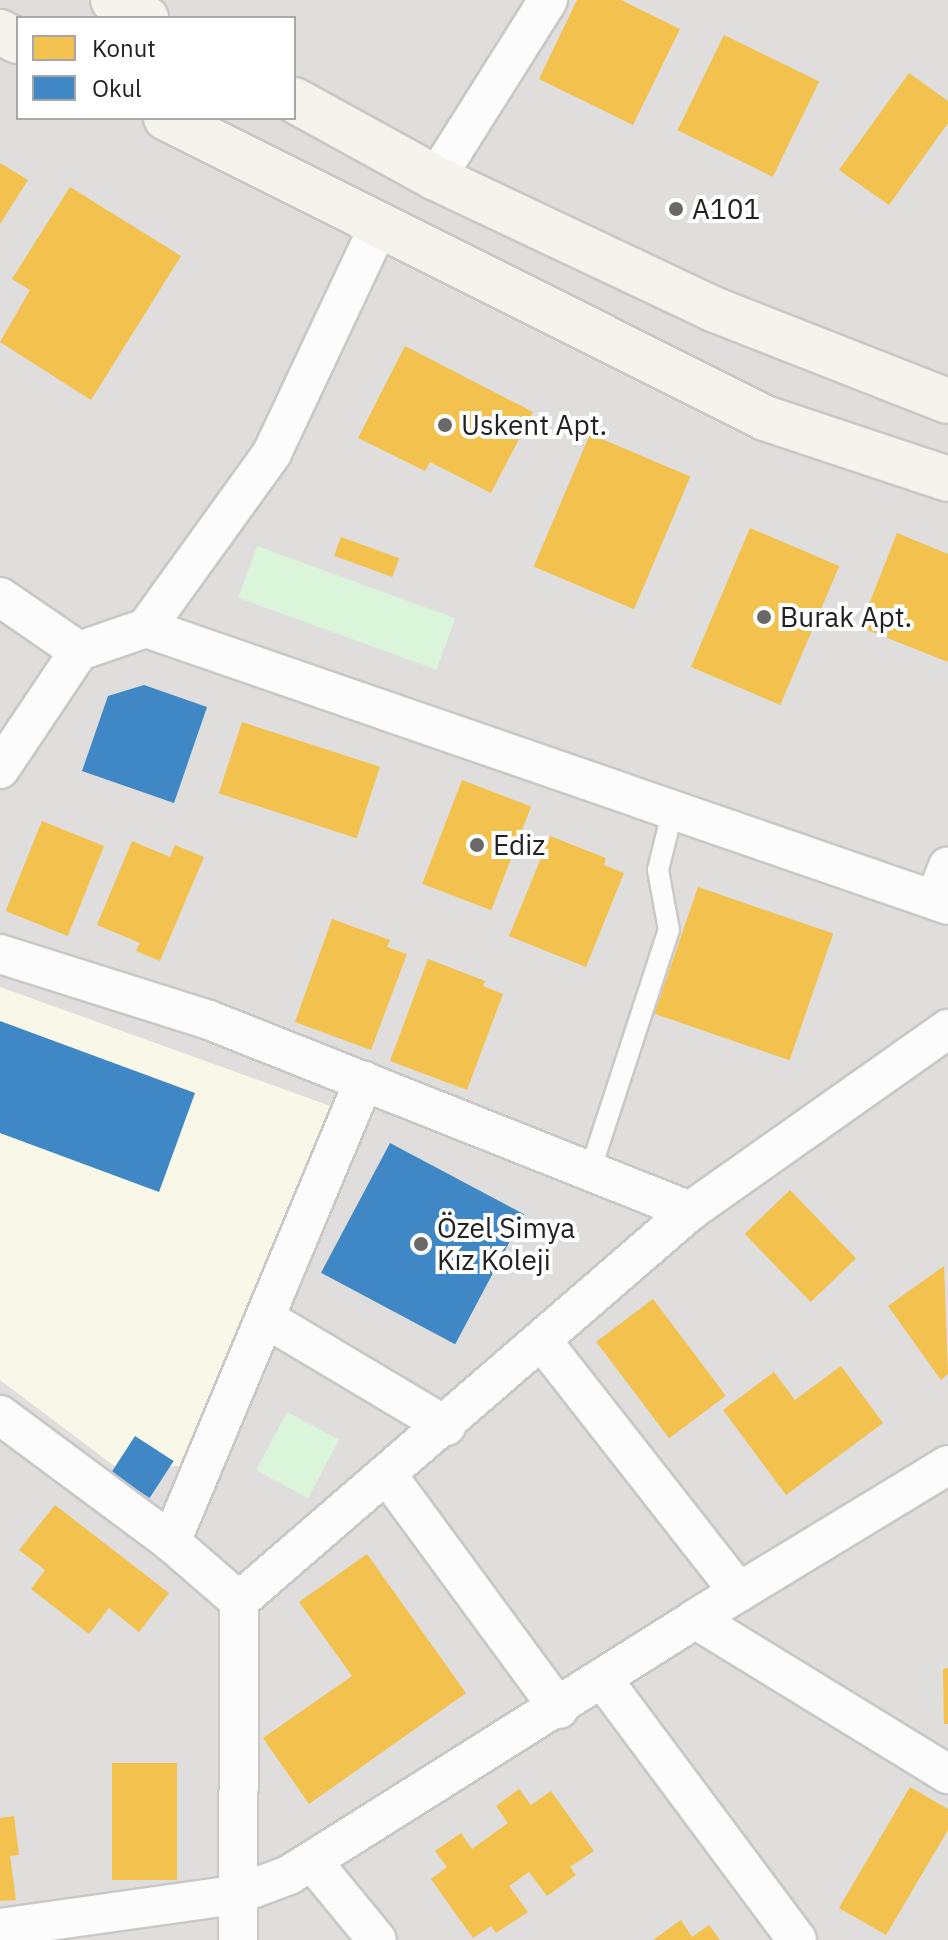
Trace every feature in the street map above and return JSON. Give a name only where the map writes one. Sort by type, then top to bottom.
[{"type":"main road","points":[[113,0],[142,16]]},
{"type":"main road","points":[[296,101],[436,178],[713,309],[948,401]]},
{"type":"main road","points":[[170,120],[378,228],[765,418],[948,479]]},
{"type":"street","points":[[436,178],[548,0]]},
{"type":"street","points":[[0,769],[79,651],[146,628],[272,453],[378,228]]},
{"type":"street","points":[[0,597],[79,651]]},
{"type":"street","points":[[146,628],[673,809],[944,890]]},
{"type":"street","points":[[0,954],[209,1020],[690,1211]]},
{"type":"street","points":[[238,1940],[239,1601],[446,1426],[690,1211],[948,1029]]},
{"type":"street","points":[[171,1542],[364,1081]]},
{"type":"street","points":[[265,1318],[446,1426]]},
{"type":"street","points":[[542,1341],[739,1592]]},
{"type":"street","points":[[0,1415],[171,1542],[239,1601]]},
{"type":"street","points":[[0,1928],[236,1895],[312,1861],[604,1681],[695,1619],[948,1465]]},
{"type":"street","points":[[388,1476],[559,1709]]},
{"type":"street","points":[[695,1619],[948,1774]]},
{"type":"street","points":[[604,1681],[797,1940]]},
{"type":"street","points":[[312,1861],[377,1940]]},
{"type":"lane","points":[[590,1171],[669,930],[658,870],[673,809]]},
{"type":"shaded area","points":[[0,0],[948,0],[948,1940],[0,1940]]},
{"type":"shaded area","points":[[0,987],[339,1109],[188,1465],[121,1471],[0,1380]]},
{"type":"green space","points":[[257,546],[455,618],[436,670],[238,598]]},
{"type":"green space","points":[[287,1412],[339,1440],[308,1498],[256,1470]]},
{"type":"building: Konut","points":[[577,0],[621,0],[680,29],[633,125],[539,79]]},
{"type":"building: Konut","points":[[724,35],[819,81],[773,177],[678,130]]},
{"type":"building: Konut","points":[[909,73],[948,101],[948,123],[889,205],[839,170]]},
{"type":"building: Konut","points":[[0,163],[28,180],[0,224]]},
{"type":"building: Konut","points":[[70,187],[181,256],[91,400],[0,342],[30,290],[12,279]]},
{"type":"building: Konut","name":"Uskent Apt.","points":[[405,346],[533,412],[491,493],[430,462],[425,471],[358,438]]},
{"type":"building: Konut","points":[[590,434],[690,477],[634,609],[534,567]]},
{"type":"building: Konut","name":"Burak Apt.","points":[[750,528],[839,566],[780,705],[691,667]]},
{"type":"building: Konut","points":[[897,533],[948,554],[948,662],[860,627]]},
{"type":"building: Konut","points":[[341,537],[399,558],[392,577],[334,556]]},
{"type":"building: Konut","points":[[242,722],[380,767],[357,838],[219,793]]},
{"type":"building: Konut","name":"Ediz","points":[[462,780],[531,807],[491,910],[422,884]]},
{"type":"building: Konut","points":[[42,821],[104,846],[68,936],[6,911]]},
{"type":"building: Konut","points":[[550,836],[606,858],[604,865],[624,873],[586,967],[509,936]]},
{"type":"building: Konut","points":[[132,841],[170,857],[175,845],[204,857],[160,961],[136,951],[140,943],[97,925]]},
{"type":"building: Konut","points":[[698,887],[833,934],[790,1060],[654,1014]]},
{"type":"building: Konut","points":[[332,919],[390,940],[387,947],[407,954],[371,1050],[295,1022]]},
{"type":"building: Konut","points":[[428,959],[485,981],[483,986],[503,994],[467,1090],[390,1061]]},
{"type":"building: Konut","points":[[790,1190],[856,1258],[811,1302],[745,1234]]},
{"type":"building: Konut","points":[[944,1266],[948,1374],[941,1380],[888,1306]]},
{"type":"building: Konut","points":[[653,1299],[726,1396],[669,1438],[596,1342]]},
{"type":"building: Konut","points":[[841,1366],[883,1423],[786,1495],[723,1410],[774,1372],[795,1400]]},
{"type":"building: Konut","points":[[55,1505],[169,1593],[139,1632],[109,1608],[89,1634],[31,1589],[45,1570],[19,1550]]},
{"type":"building: Konut","points":[[367,1554],[466,1693],[309,1804],[263,1738],[352,1676],[299,1602]]},
{"type":"building: Konut","points":[[948,1668],[948,1724],[944,1724],[943,1669]]},
{"type":"building: Konut","points":[[112,1763],[177,1763],[177,1880],[112,1880]]},
{"type":"building: Konut","points":[[910,1787],[948,1809],[948,1830],[886,1935],[839,1908]]},
{"type":"building: Konut","points":[[519,1789],[531,1805],[551,1791],[594,1851],[570,1867],[576,1875],[547,1896],[529,1872],[509,1886],[528,1912],[496,1933],[491,1926],[473,1938],[431,1879],[447,1867],[435,1851],[461,1833],[472,1849],[508,1823],[496,1806]]},
{"type":"building: Konut","points":[[14,1816],[19,1855],[10,1856],[16,1900],[0,1901],[0,1818]]},
{"type":"building: Konut","points":[[681,1920],[692,1937],[709,1925],[720,1940],[653,1940]]},
{"type":"building: Okul","points":[[144,685],[207,707],[174,803],[82,771],[108,696]]},
{"type":"building: Okul","points":[[0,1021],[195,1093],[159,1192],[0,1133]]},
{"type":"building: Okul","name":"Özel Simya Kız Koleji","points":[[390,1143],[524,1214],[455,1344],[321,1273]]},
{"type":"building: Okul","points":[[135,1436],[174,1461],[150,1498],[111,1473]]},
{"type":"place","name":"A101","points":[[676,209]]},
{"type":"place","name":"Uskent Apt.","points":[[445,425]]},
{"type":"place","name":"Burak Apt.","points":[[764,617]]},
{"type":"place","name":"Ediz","points":[[477,845]]},
{"type":"place","name":"Özel Simya Kız Koleji","points":[[421,1244]]}]
